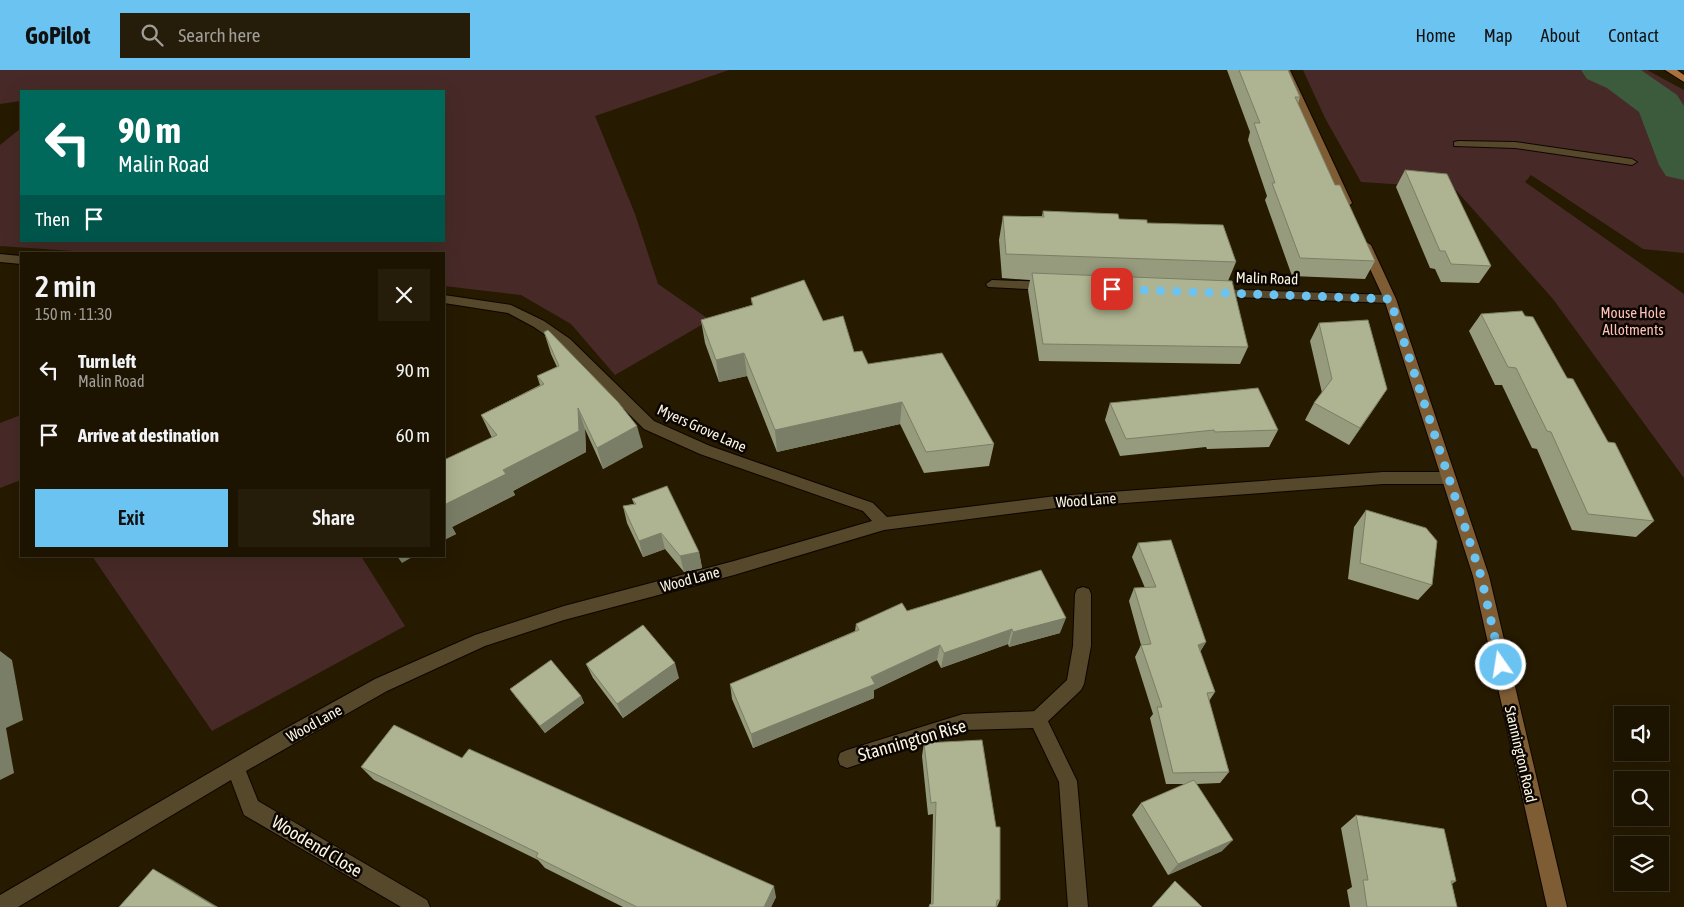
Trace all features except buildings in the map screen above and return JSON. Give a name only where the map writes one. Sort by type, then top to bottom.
[{"type":"main road","points":[[1285,70],[1353,218]]},
{"type":"main road","points":[[1670,70],[1684,79]]},
{"type":"main road","name":"Stannington Road","points":[[1361,236],[1390,299],[1481,576],[1556,907]]},
{"type":"street","points":[[1458,144],[1515,145],[1632,162]]},
{"type":"street","points":[[0,258],[20,260]]},
{"type":"street","points":[[992,284],[1062,287]]},
{"type":"street","name":"Malin Road","points":[[1201,292],[1390,299]]},
{"type":"street","name":"Myers Grove Lane","points":[[445,299],[511,309],[539,324],[565,342],[649,425],[706,450],[868,507],[884,524]]},
{"type":"street","name":"Wood Lane","points":[[0,906],[381,685],[480,640],[564,613],[734,568],[884,524],[1056,502],[1383,478],[1449,478]]},
{"type":"street","points":[[1078,907],[1068,781],[1038,719],[1074,684],[1082,646],[1083,594]]},
{"type":"street","name":"Stannington Rise","points":[[847,758],[963,722],[1038,719]]},
{"type":"street","name":"Woodend Close","points":[[236,768],[251,808],[420,907]]},
{"type":"green space","points":[[0,70],[729,70],[595,116],[635,214],[658,284],[710,320],[615,375],[571,324],[521,295],[445,286],[445,252],[88,252],[0,246],[0,145],[20,129],[20,242],[445,242],[445,90],[20,90],[20,101],[0,104]]},
{"type":"green space","name":"Mouse Hole Allotments","points":[[1303,70],[1647,70],[1684,90],[1684,253],[1643,249],[1531,175],[1525,182],[1684,294],[1684,478],[1553,299],[1454,188],[1361,182],[1325,118]]},
{"type":"green space","points":[[20,415],[20,480],[0,488],[0,423]]},
{"type":"green space","points":[[93,557],[362,557],[405,626],[212,731]]},
{"type":"waterway","points":[[1603,70],[1623,78],[1660,105],[1684,165]]},
{"type":"route","points":[[1112,289],[1390,299],[1481,576],[1501,665]]}]
